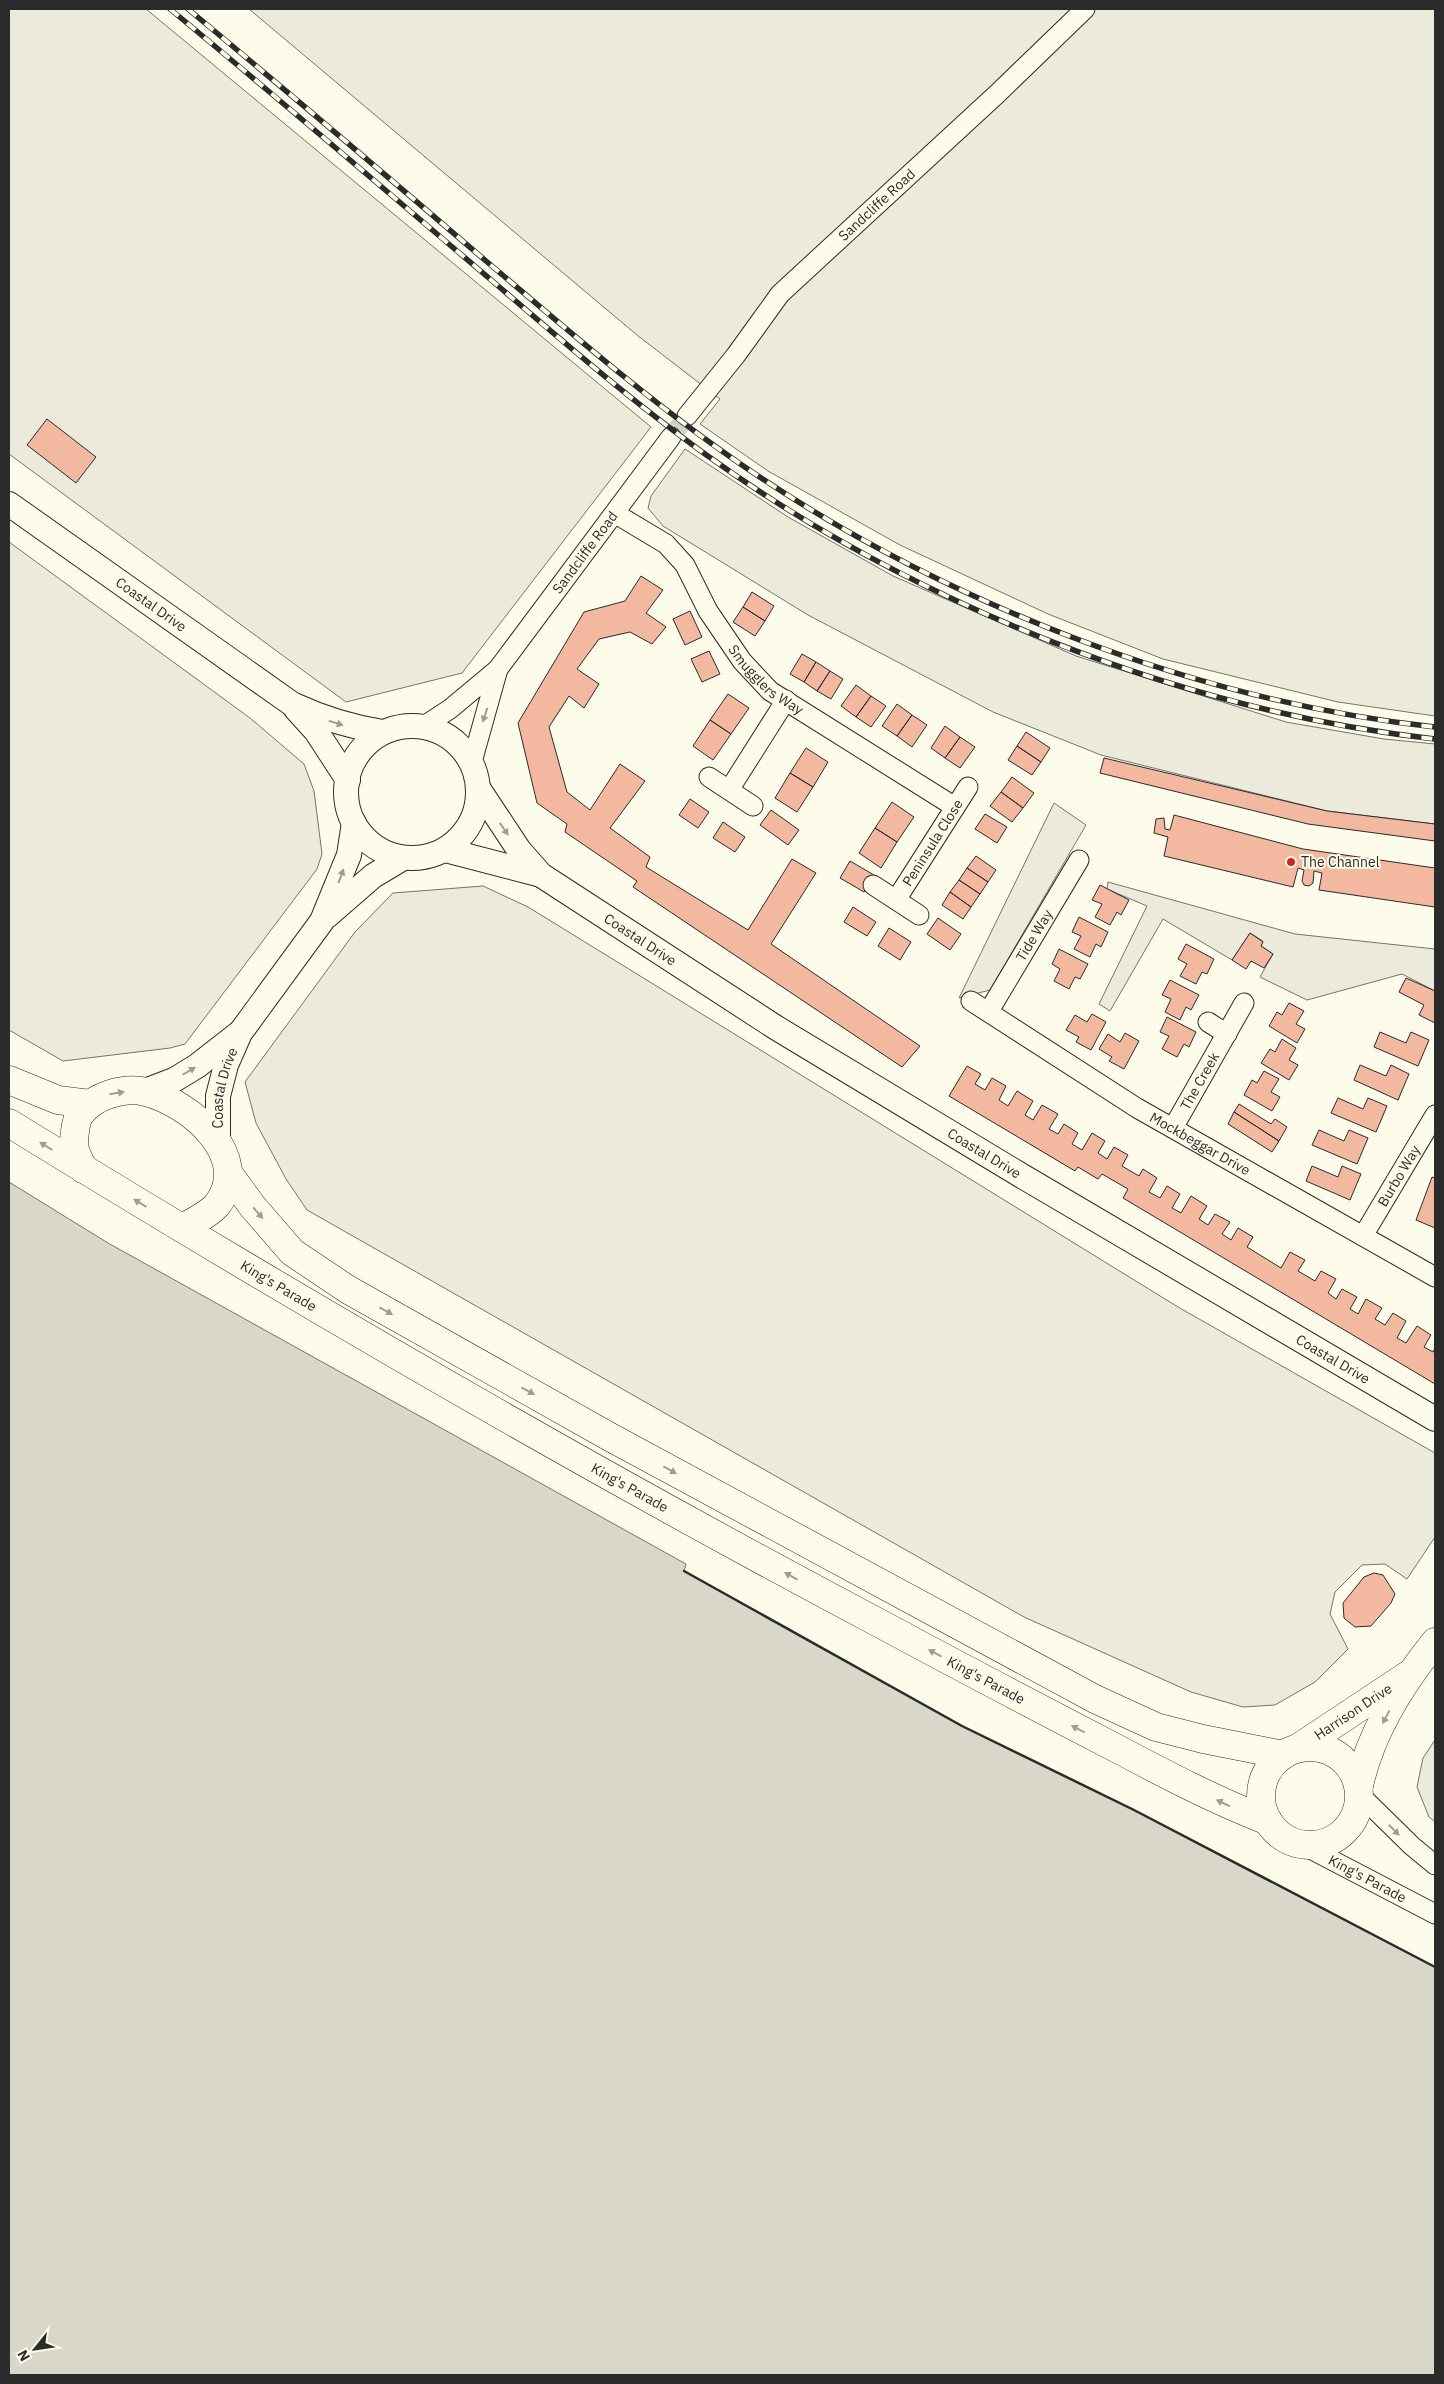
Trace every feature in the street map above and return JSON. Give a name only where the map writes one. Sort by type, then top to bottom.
[{"type":"main road","points":[[9,1080],[58,1100],[90,1104]]},
{"type":"main road","points":[[82,1169],[74,1144],[79,1115],[90,1104],[113,1092],[145,1091],[194,1115],[226,1158],[229,1174],[253,1207],[292,1252],[347,1289],[618,1442],[1095,1699],[1156,1727],[1203,1739],[1291,1751],[1314,1746],[1329,1750],[1343,1759],[1353,1771],[1359,1791],[1355,1816],[1342,1834],[1329,1842],[1315,1845],[1301,1844],[1288,1840],[1276,1832],[1268,1821],[1263,1807],[1263,1785],[1272,1765],[1291,1751]]},
{"type":"main road","name":"King's Parade","points":[[9,1123],[82,1169],[509,1418],[834,1600],[1224,1804],[1268,1821]]},
{"type":"main road","points":[[182,1228],[216,1206],[224,1192],[229,1174]]},
{"type":"main road","name":"Harrison Drive","points":[[1359,1791],[1364,1761],[1409,1674],[1435,1642]]},
{"type":"main road","name":"Harrison Drive","points":[[1291,1751],[1409,1674]]},
{"type":"street","name":"Sandcliffe Road","points":[[687,416],[736,355],[780,294],[997,94],[1084,9]]},
{"type":"street","name":"Sandcliffe Road","points":[[424,726],[450,710],[498,668],[616,514],[671,437]]},
{"type":"street","name":"Coastal Drive","points":[[9,504],[292,704],[332,722],[383,732]]},
{"type":"street","name":"Smugglers Way","points":[[616,514],[666,544],[685,565],[708,611],[742,662],[770,691],[956,807]]},
{"type":"street","name":"Sandcliffe Road","points":[[472,762],[498,668]]},
{"type":"street","points":[[729,790],[786,700]]},
{"type":"street","name":"Coastal Drive","points":[[292,704],[316,732],[348,780]]},
{"type":"street","points":[[398,726],[424,726],[450,737],[464,750],[472,762],[478,781],[477,806],[474,818],[461,838],[445,850],[430,856],[403,858],[386,853],[372,844],[354,823],[347,804],[348,780],[355,758],[364,746],[383,732],[398,726]]},
{"type":"street","points":[[709,778],[753,806]]},
{"type":"street","name":"Peninsula Close","points":[[896,900],[968,787]]},
{"type":"street","name":"Coastal Drive","points":[[478,788],[519,850],[541,875],[775,1027],[1022,1176],[1435,1419]]},
{"type":"street","name":"Coastal Drive","points":[[322,921],[349,855],[354,823]]},
{"type":"street","name":"Coastal Drive","points":[[445,850],[541,875]]},
{"type":"street","name":"Coastal Drive","points":[[218,1145],[218,1096],[226,1065],[240,1033],[322,921],[373,876],[403,858]]},
{"type":"street","name":"Tide Way","points":[[988,1011],[1079,860]]},
{"type":"street","name":"Peninsula Close","points":[[873,885],[919,914]]},
{"type":"street","name":"Mockbeggar Drive","points":[[972,1000],[1137,1108],[1435,1277]]},
{"type":"street","name":"The Creek","points":[[1173,1128],[1244,1004]]},
{"type":"street","points":[[1208,1022],[1227,1034]]},
{"type":"street","name":"Coastal Drive","points":[[145,1091],[174,1080],[197,1066],[240,1033]]},
{"type":"street","name":"Burbo Way","points":[[1363,1236],[1435,1115]]},
{"type":"street","points":[[1359,1791],[1412,1846],[1435,1865]]},
{"type":"street","name":"King's Parade","points":[[1301,1844],[1435,1914]]},
{"type":"shaded area","points":[[9,9],[146,9],[651,427],[462,673],[346,702],[9,454]]},
{"type":"shaded area","points":[[249,9],[1435,9],[1435,716],[1338,702],[1163,659],[1048,614],[900,545],[768,471],[700,424],[720,399],[637,335]]},
{"type":"shaded area","points":[[685,449],[788,517],[893,576],[1076,656],[1286,722],[1384,739],[1435,744],[1435,824],[1327,811],[1101,755],[993,712],[808,615],[663,526],[648,508],[651,496]]},
{"type":"shaded area","points":[[9,542],[250,718],[304,764],[314,791],[322,854],[317,869],[185,1044],[170,1048],[63,1061],[9,1030]]},
{"type":"shaded area","points":[[1054,803],[1086,825],[990,990],[959,998]]},
{"type":"shaded area","points":[[1108,882],[1295,934],[1435,949],[1435,991],[1402,974],[1307,1000],[1260,977],[1273,954],[1261,946],[1263,941],[1250,933],[1232,960],[1163,919],[1110,1011],[1099,1004],[1147,906],[1107,889]]},
{"type":"shaded area","points":[[483,886],[528,907],[1178,1307],[1435,1453],[1435,1537],[1407,1579],[1385,1564],[1362,1565],[1335,1592],[1330,1614],[1348,1649],[1315,1682],[1275,1705],[1243,1707],[1191,1692],[1024,1617],[307,1210],[286,1179],[256,1123],[245,1082],[355,932],[393,893]]},
{"type":"shaded area","points":[[9,1182],[108,1243],[686,1564],[684,1571],[962,1726],[1134,1810],[1435,1967],[1435,2375],[9,2375]]},
{"type":"shaded area","points":[[1435,1740],[1435,1822],[1429,1817],[1417,1787],[1423,1758]]},
{"type":"building","points":[[47,419],[96,457],[76,483],[27,445]]},
{"type":"building","points":[[641,576],[663,590],[646,613],[666,627],[652,644],[630,632],[599,639],[577,669],[599,684],[584,708],[569,696],[549,727],[567,792],[590,810],[620,764],[645,781],[610,828],[650,857],[646,867],[748,930],[792,859],[816,873],[771,944],[920,1046],[902,1067],[633,887],[637,881],[565,832],[567,824],[537,803],[518,723],[584,612],[625,601]]},
{"type":"building","points":[[752,592],[774,606],[765,621],[743,607]]},
{"type":"building","points":[[743,607],[765,621],[755,636],[733,622]]},
{"type":"building","points":[[690,611],[702,637],[685,645],[673,619]]},
{"type":"building","points":[[709,651],[720,674],[702,682],[691,659]]},
{"type":"building","points":[[802,654],[816,662],[804,682],[790,674]]},
{"type":"building","points":[[816,662],[830,671],[817,691],[804,682]]},
{"type":"building","points":[[830,671],[843,679],[831,699],[817,691]]},
{"type":"building","points":[[856,685],[871,696],[856,717],[841,706]]},
{"type":"building","points":[[728,694],[749,708],[731,734],[710,720]]},
{"type":"building","points":[[871,696],[886,706],[871,727],[856,717]]},
{"type":"building","points":[[897,704],[912,715],[897,736],[882,726]]},
{"type":"building","points":[[912,715],[927,725],[912,747],[897,736]]},
{"type":"building","points":[[710,720],[731,734],[713,760],[693,746]]},
{"type":"building","points":[[945,726],[960,737],[945,758],[931,748]]},
{"type":"building","points":[[1026,732],[1050,748],[1041,762],[1017,746]]},
{"type":"building","points":[[960,737],[975,747],[960,768],[945,758]]},
{"type":"building","points":[[1017,746],[1041,762],[1032,775],[1008,760]]},
{"type":"building","points":[[806,748],[828,762],[813,787],[790,773]]},
{"type":"building","points":[[1104,758],[1327,811],[1435,824],[1435,841],[1308,824],[1100,773]]},
{"type":"building","points":[[790,773],[813,787],[797,812],[775,798]]},
{"type":"building","points":[[1012,777],[1034,793],[1023,808],[1001,792]]},
{"type":"building","points":[[1001,792],[1023,808],[1012,822],[990,806]]},
{"type":"building","points":[[690,799],[709,812],[698,828],[679,815]]},
{"type":"building","points":[[892,802],[914,817],[897,842],[875,828]]},
{"type":"building","points":[[771,810],[799,830],[788,845],[760,825]]},
{"type":"building","points":[[985,814],[1007,827],[997,843],[975,829]]},
{"type":"building","name":"The Channel","points":[[1174,815],[1303,849],[1435,868],[1435,907],[1319,890],[1322,873],[1314,871],[1313,883],[1309,886],[1304,885],[1302,881],[1304,870],[1298,868],[1293,887],[1164,856],[1168,837],[1154,833],[1156,819],[1164,818],[1165,829],[1170,830]]},
{"type":"building","points":[[723,822],[745,837],[735,852],[713,838]]},
{"type":"building","points":[[875,828],[897,842],[881,868],[859,853]]},
{"type":"building","points":[[976,856],[996,870],[988,882],[967,868]]},
{"type":"building","points":[[850,861],[874,875],[864,892],[840,878]]},
{"type":"building","points":[[967,868],[988,882],[980,894],[959,880]]},
{"type":"building","points":[[959,880],[980,894],[971,907],[950,892]]},
{"type":"building","points":[[1100,885],[1129,900],[1121,915],[1117,912],[1110,925],[1095,917],[1102,904],[1092,900]]},
{"type":"building","points":[[950,892],[971,907],[963,919],[942,905]]},
{"type":"building","points":[[853,907],[876,922],[867,936],[844,922]]},
{"type":"building","points":[[1079,917],[1108,932],[1101,947],[1096,944],[1090,957],[1074,949],[1081,936],[1072,932]]},
{"type":"building","points":[[938,918],[961,934],[950,950],[927,934]]},
{"type":"building","points":[[889,928],[911,942],[900,960],[878,946]]},
{"type":"building","points":[[1250,933],[1263,942],[1261,946],[1273,954],[1264,968],[1251,961],[1246,969],[1232,960]]},
{"type":"building","points":[[1186,944],[1214,959],[1207,974],[1202,972],[1196,984],[1180,976],[1187,964],[1178,959]]},
{"type":"building","points":[[1059,949],[1088,964],[1080,979],[1075,977],[1069,989],[1054,981],[1060,969],[1052,964]]},
{"type":"building","points":[[1406,978],[1435,991],[1435,1023],[1419,1015],[1424,1005],[1399,992]]},
{"type":"building","points":[[1170,980],[1199,995],[1191,1010],[1186,1007],[1180,1020],[1165,1012],[1171,999],[1162,995]]},
{"type":"building","points":[[1289,1003],[1304,1011],[1296,1024],[1305,1029],[1297,1043],[1269,1026],[1277,1012],[1282,1015]]},
{"type":"building","points":[[1092,1014],[1106,1022],[1091,1050],[1076,1042],[1079,1037],[1066,1030],[1075,1015],[1087,1022]]},
{"type":"building","points":[[1167,1017],[1196,1032],[1189,1047],[1184,1044],[1177,1057],[1162,1049],[1169,1036],[1160,1032]]},
{"type":"building","points":[[1380,1032],[1406,1043],[1411,1032],[1429,1040],[1418,1066],[1374,1047]]},
{"type":"building","points":[[1125,1033],[1139,1041],[1124,1069],[1109,1061],[1112,1057],[1099,1049],[1108,1034],[1120,1042]]},
{"type":"building","points":[[1282,1039],[1296,1048],[1289,1060],[1298,1065],[1289,1080],[1261,1063],[1270,1049],[1275,1052]]},
{"type":"building","points":[[1360,1065],[1386,1076],[1391,1065],[1409,1074],[1398,1100],[1354,1080]]},
{"type":"building","points":[[967,1066],[981,1074],[975,1084],[985,1090],[992,1078],[1006,1086],[999,1100],[1008,1106],[1017,1091],[1033,1101],[1025,1115],[1033,1120],[1042,1105],[1058,1114],[1049,1129],[1058,1134],[1064,1124],[1078,1133],[1072,1144],[1082,1150],[1092,1133],[1105,1141],[1098,1153],[1107,1159],[1114,1147],[1128,1155],[1122,1166],[1139,1176],[1143,1169],[1157,1178],[1149,1192],[1160,1198],[1167,1186],[1180,1194],[1172,1208],[1181,1213],[1191,1196],[1207,1206],[1199,1219],[1208,1225],[1215,1214],[1230,1222],[1222,1234],[1231,1240],[1238,1228],[1253,1237],[1247,1247],[1281,1268],[1290,1252],[1305,1260],[1298,1271],[1315,1281],[1321,1271],[1336,1279],[1328,1293],[1336,1299],[1342,1289],[1357,1297],[1350,1309],[1358,1314],[1366,1299],[1382,1308],[1375,1319],[1385,1325],[1393,1313],[1406,1321],[1397,1338],[1406,1343],[1417,1326],[1431,1335],[1424,1347],[1433,1352],[1435,1348],[1435,1384],[1123,1198],[1128,1189],[1102,1174],[1098,1179],[1078,1167],[1075,1171],[949,1096]]},
{"type":"building","points":[[1264,1071],[1279,1079],[1271,1092],[1280,1097],[1272,1111],[1244,1095],[1252,1080],[1257,1083]]},
{"type":"building","points":[[1338,1098],[1363,1109],[1368,1098],[1387,1106],[1376,1132],[1331,1113]]},
{"type":"building","points":[[1239,1104],[1271,1124],[1275,1119],[1287,1127],[1279,1141],[1234,1112]]},
{"type":"building","points":[[1234,1112],[1279,1141],[1272,1152],[1228,1124]]},
{"type":"building","points":[[1319,1130],[1344,1141],[1349,1130],[1368,1138],[1357,1164],[1312,1145]]},
{"type":"building","points":[[1312,1166],[1338,1177],[1342,1166],[1361,1174],[1350,1200],[1306,1181]]},
{"type":"building","points":[[1432,1177],[1435,1178],[1435,1228],[1416,1220]]},
{"type":"building","points":[[1374,1573],[1383,1575],[1395,1594],[1391,1603],[1371,1626],[1355,1627],[1344,1618],[1343,1603],[1364,1577]]},
{"type":"tunnel","points":[[671,437],[687,416]]},
{"type":"railway","points":[[170,9],[622,391],[705,454],[785,508],[871,557],[960,602],[1052,642],[1147,676],[1243,704],[1339,725],[1435,739]]},
{"type":"railway","points":[[188,9],[548,314],[642,391],[706,440],[816,513],[898,559],[984,600],[1072,637],[1162,668],[1253,694],[1344,714],[1435,727]]},
{"type":"wall","points":[[684,1571],[962,1726],[1134,1810],[1435,1967]]},
{"type":"place","name":"The Channel","points":[[1291,862]]}]
